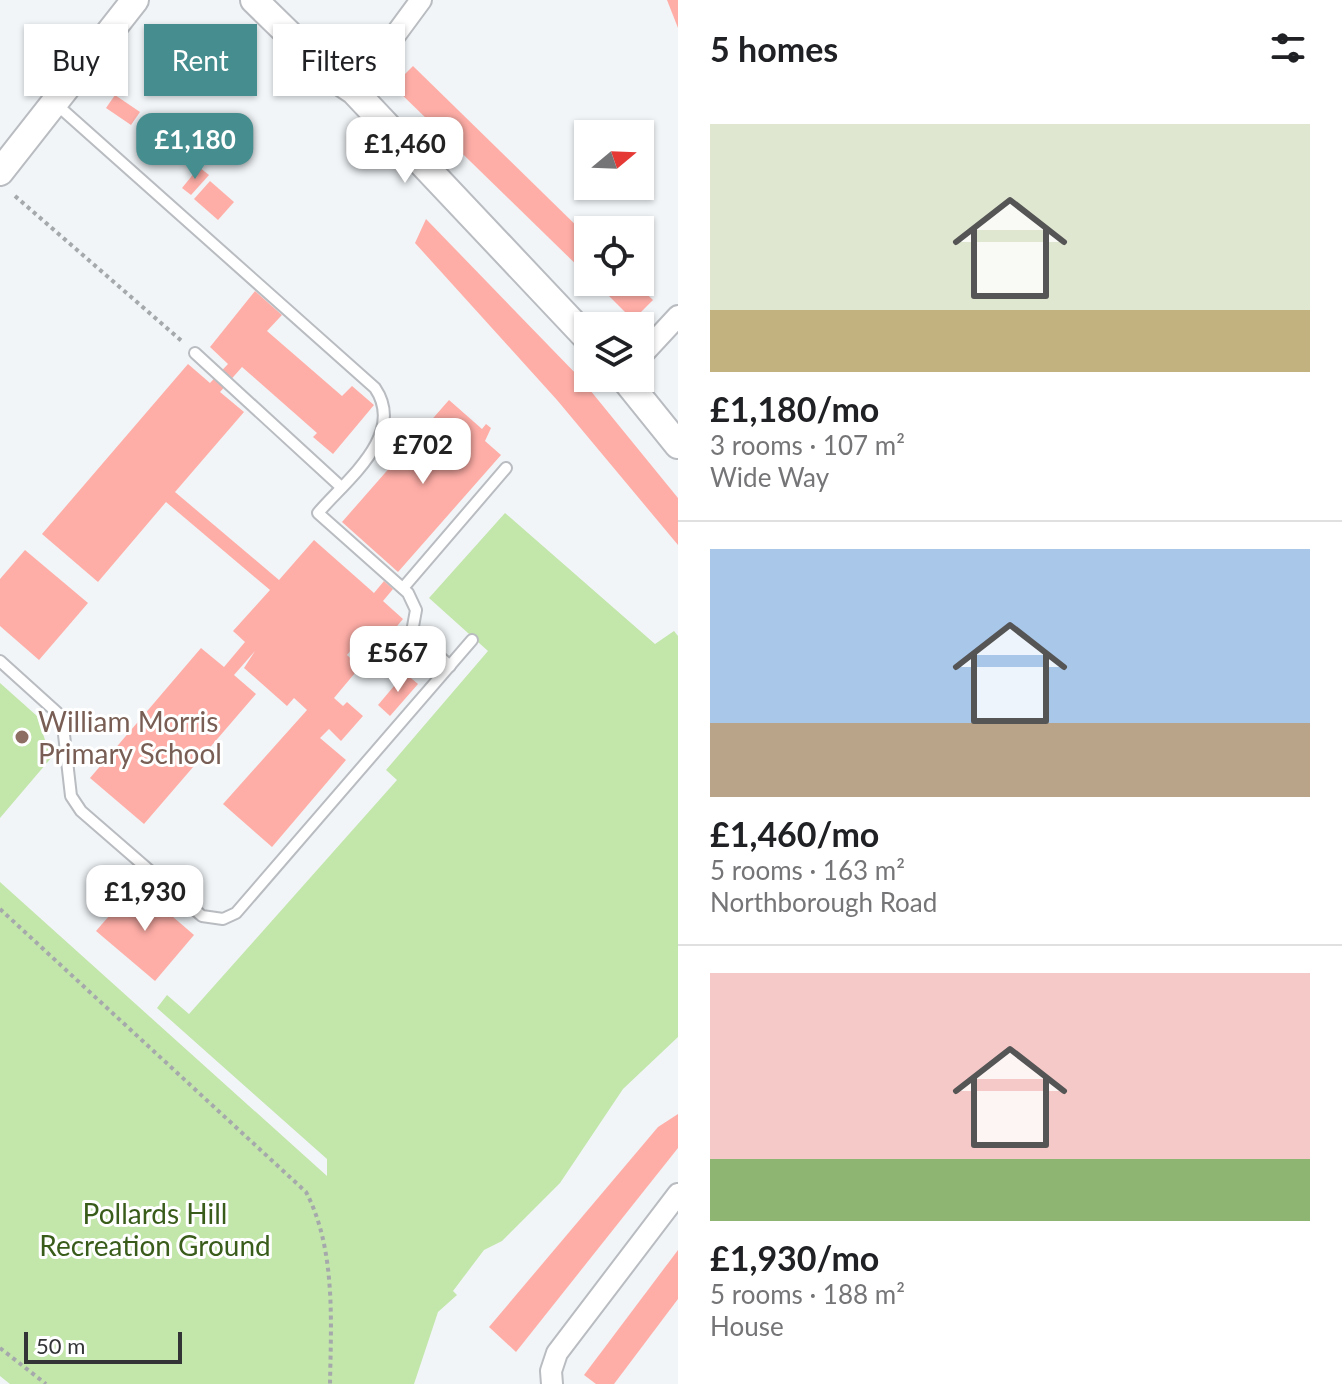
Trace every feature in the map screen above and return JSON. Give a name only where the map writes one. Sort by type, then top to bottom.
[{"type":"street","points":[[1,170],[135,0]]},
{"type":"street","points":[[254,0],[279,24]]},
{"type":"street","points":[[403,24],[421,0]]},
{"type":"street","points":[[359,96],[574,324]]},
{"type":"street","points":[[654,342],[678,316]]},
{"type":"street","points":[[635,392],[678,445]]},
{"type":"street","points":[[552,1384],[552,1363],[557,1353],[678,1194]]},
{"type":"lane","points":[[56,104],[375,388],[383,405],[381,438],[318,513],[403,588],[416,610],[412,632],[380,670]]},
{"type":"lane","points":[[195,353],[340,486]]},
{"type":"lane","points":[[403,588],[506,468]]},
{"type":"lane","points":[[412,632],[450,666]]},
{"type":"lane","points":[[0,661],[62,717],[71,796],[81,811],[202,916],[216,920],[236,913],[472,640]]},
{"type":"path","points":[[15,196],[195,353]]},
{"type":"path","points":[[0,909],[306,1192],[320,1228],[327,1271],[330,1384]]},
{"type":"path","points":[[0,1348],[46,1384]]},
{"type":"green space","name":"Pollards Hill Recreation Ground","points":[[505,513],[655,644],[674,631],[678,636],[678,1037],[623,1089],[560,1183],[502,1241],[484,1250],[453,1291],[457,1295],[438,1312],[414,1384],[10,1384],[0,1376],[0,882],[327,1176],[327,1159],[157,1008],[167,995],[189,1014],[397,780],[386,770],[488,651],[429,598]]},
{"type":"green space","name":"William Morris Primary School","points":[[0,683],[37,716],[51,758],[0,818]]},
{"type":"building","points":[[667,0],[678,0],[678,28]]},
{"type":"building","points":[[413,66],[574,223],[574,262],[403,96],[405,74]]},
{"type":"building","points":[[116,96],[140,112],[131,125],[106,108]]},
{"type":"building","points":[[199,167],[209,175],[191,195],[182,188]]},
{"type":"building","points":[[210,181],[234,202],[218,220],[194,199]]},
{"type":"building","points":[[426,219],[574,372],[574,392],[592,392],[678,498],[678,545],[557,400],[415,243]]},
{"type":"building","points":[[255,291],[282,315],[267,331],[342,396],[352,386],[374,405],[333,454],[313,437],[317,433],[242,367],[220,392],[244,412],[175,492],[279,580],[314,540],[374,593],[384,581],[393,589],[383,601],[403,619],[377,650],[369,644],[363,651],[356,644],[347,655],[360,667],[334,698],[343,706],[347,702],[363,716],[341,741],[329,729],[320,738],[346,760],[272,847],[223,804],[307,710],[294,698],[287,706],[244,668],[255,651],[234,675],[256,694],[144,824],[90,778],[201,648],[224,667],[245,642],[233,631],[270,590],[166,502],[98,582],[42,534],[188,364],[210,383],[228,364],[210,347]]},
{"type":"building","points":[[609,296],[649,296],[653,300],[641,312],[625,312]]},
{"type":"building","points":[[449,400],[482,429],[486,424],[491,428],[485,441],[501,455],[398,572],[342,522]]},
{"type":"building","points":[[25,550],[88,603],[39,660],[0,626],[0,579]]},
{"type":"building","points":[[405,673],[418,684],[390,716],[378,705]]},
{"type":"building","points":[[136,885],[194,935],[155,981],[96,931]]},
{"type":"building","points":[[678,1114],[678,1148],[516,1352],[489,1327],[658,1127]]},
{"type":"building","points":[[678,1250],[678,1299],[614,1384],[596,1384],[584,1375]]},
{"type":"place","name":"William Morris Primary School","points":[[22,737]]}]
